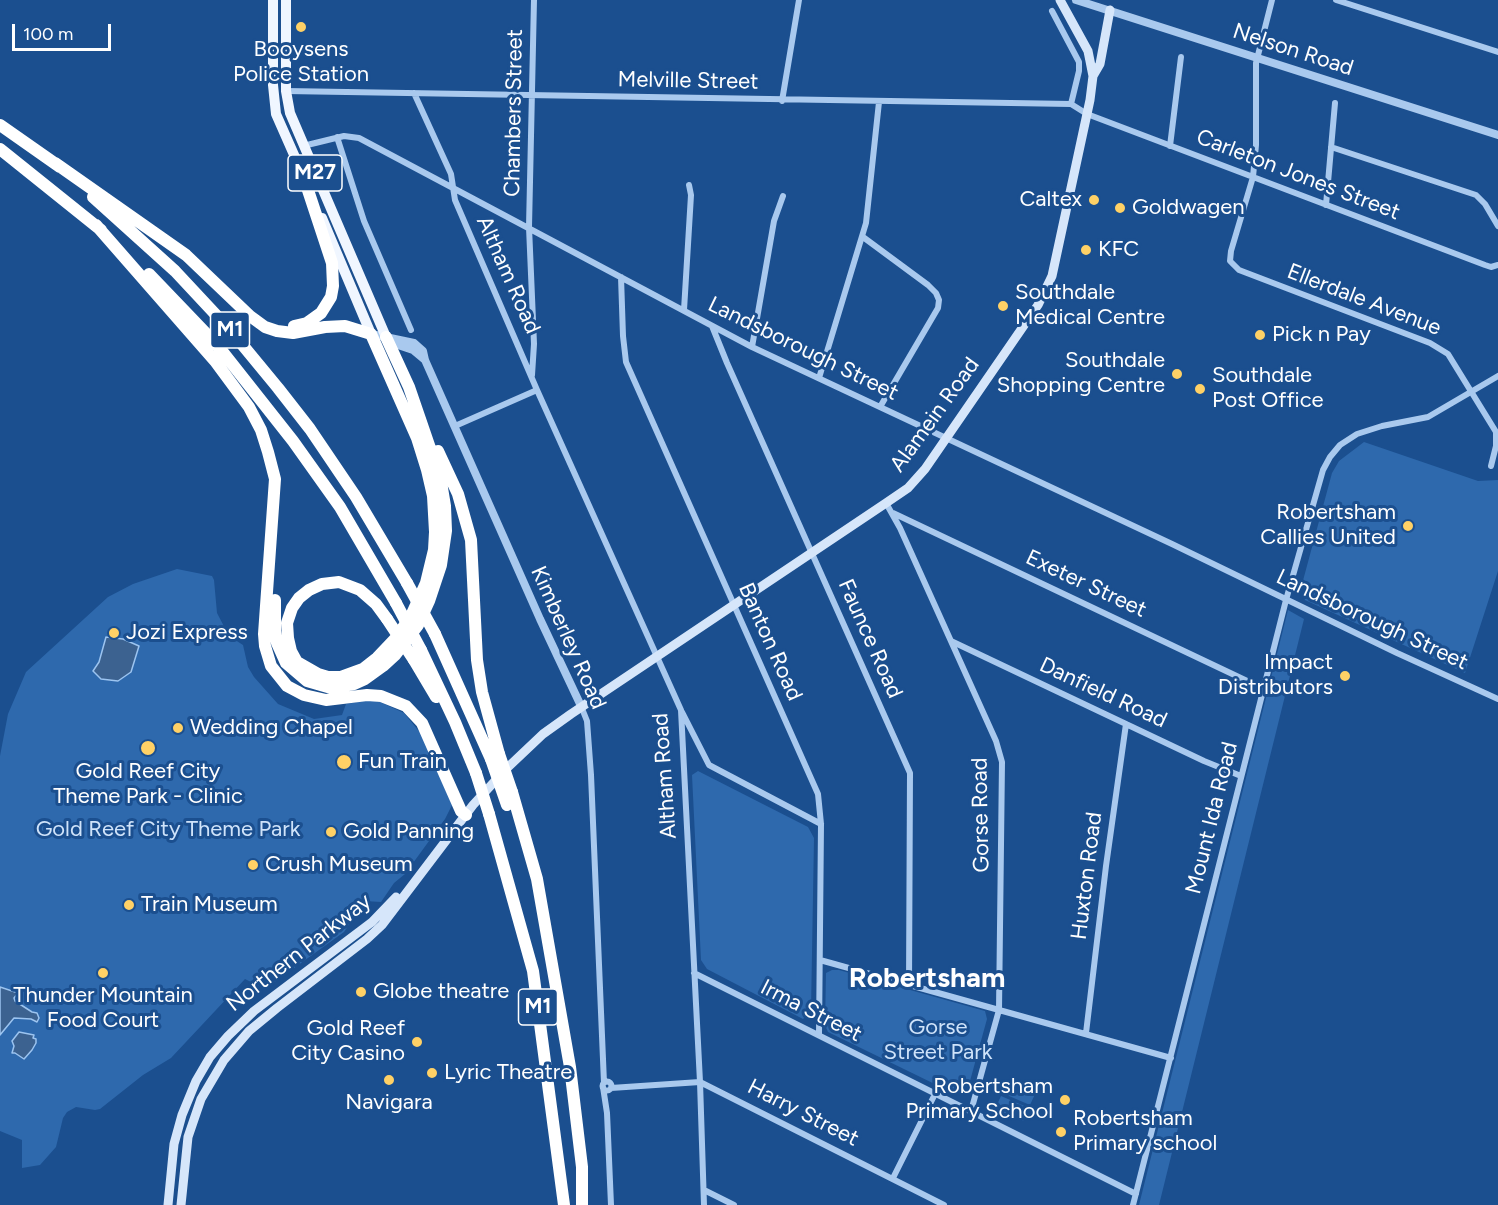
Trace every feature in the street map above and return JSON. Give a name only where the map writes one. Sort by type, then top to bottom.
[{"type":"highway","name":"M1","points":[[0,125],[56,163],[175,271],[231,331],[310,429],[356,497],[435,634],[495,757],[507,805],[542,915],[570,1067],[582,1167],[582,1205]]},
{"type":"highway","name":"M1","points":[[0,149],[96,225],[165,290],[218,346],[263,402],[340,507],[422,650],[476,773],[533,971],[564,1205]]},
{"type":"highway","points":[[56,163],[186,255],[256,320],[277,332],[303,332],[325,327],[345,326],[371,334],[417,438],[433,496],[434,550],[426,583],[411,616],[396,638],[363,669],[341,677],[318,674],[297,662],[288,638],[287,623],[292,608],[309,590],[322,584],[339,582],[360,590],[376,604],[387,619],[414,660],[438,702],[455,722]]},
{"type":"highway","points":[[245,309],[277,325],[294,326],[314,319],[321,313],[331,297],[334,276],[332,263],[303,175]]},
{"type":"highway","points":[[96,225],[215,361],[236,388],[261,430],[279,498],[274,614],[277,644],[286,663],[307,681],[331,688],[354,684],[365,679],[394,655],[418,625],[429,601],[441,565],[446,531],[445,506],[441,482],[409,387]]},
{"type":"highway","points":[[388,340],[458,495],[466,518],[473,562],[477,660],[482,692],[495,757],[512,792],[537,879],[542,915]]},
{"type":"highway","points":[[275,479],[264,634],[271,666],[288,686],[304,695],[326,700],[367,695],[381,696],[406,706],[422,723],[467,810]]},
{"type":"main road","name":"M27","points":[[273,0],[276,114],[371,334]]},
{"type":"main road","name":"M27","points":[[286,0],[286,91],[290,113],[388,340]]},
{"type":"main road","name":"Alamein Road","points":[[467,810],[543,734],[581,706],[735,606],[916,480],[1048,288],[1052,276],[1093,76],[1088,51],[1060,0]]},
{"type":"main road","points":[[1093,76],[1100,64],[1110,10]]},
{"type":"main road","name":"Northern Parkway","points":[[168,1205],[174,1144],[182,1115],[196,1081],[210,1057],[254,1011],[381,914],[467,810]]},
{"type":"main road","name":"Northern Parkway","points":[[181,1205],[188,1137],[201,1099],[224,1060],[256,1025],[382,925],[467,810]]},
{"type":"street","name":"Chambers Street","points":[[529,227],[534,0]]},
{"type":"street","points":[[782,101],[799,0]]},
{"type":"street","name":"Nelson Road","points":[[1076,0],[1498,135]]},
{"type":"street","points":[[1253,177],[1256,145],[1257,58],[1272,0]]},
{"type":"street","points":[[1336,0],[1498,52]]},
{"type":"street","points":[[1052,11],[1079,62],[1071,104],[1087,114]]},
{"type":"street","points":[[1170,146],[1182,57]]},
{"type":"street","name":"Melville Street","points":[[286,91],[1071,104]]},
{"type":"street","name":"Altham Road","points":[[414,93],[451,174],[453,197],[681,710],[704,1205]]},
{"type":"street","points":[[819,378],[863,237],[870,199],[879,102]]},
{"type":"street","points":[[1326,205],[1335,103]]},
{"type":"street","name":"Carleton Jones Street","points":[[1087,114],[1485,266],[1498,265]]},
{"type":"street","name":"Landsborough Street","points":[[291,150],[348,135],[359,138],[752,347],[1498,699]]},
{"type":"street","points":[[337,137],[364,221],[411,330]]},
{"type":"street","points":[[1332,147],[1476,195],[1485,204],[1498,226]]},
{"type":"street","name":"Ellerdale Avenue","points":[[1253,177],[1229,258],[1232,264],[1239,270],[1438,347],[1452,359],[1496,432],[1496,446],[1491,466]]},
{"type":"street","points":[[684,310],[691,195],[689,185]]},
{"type":"street","points":[[752,347],[774,221],[783,196]]},
{"type":"street","name":"Altham Road","points":[[529,227],[534,344],[532,375]]},
{"type":"street","points":[[863,237],[928,285],[939,300],[938,308],[880,407]]},
{"type":"street","name":"Banton Road","points":[[621,277],[625,358],[815,785],[820,803],[819,1035]]},
{"type":"street","name":"Faunce Road","points":[[712,326],[908,767],[911,779],[909,986]]},
{"type":"street","name":"Kimberley Road","points":[[371,334],[413,350],[425,360],[586,721],[591,775],[604,1058],[608,1085],[611,1205]]},
{"type":"street","points":[[1472,392],[1498,376]]},
{"type":"street","points":[[455,426],[537,390]]},
{"type":"street","name":"Mount Ida Road","points":[[1133,1205],[1286,600],[1319,480],[1327,461],[1340,445],[1352,436],[1370,428],[1428,417],[1472,392]]},
{"type":"street","name":"Gorse Road","points":[[886,503],[893,513],[999,750],[1002,762],[999,1010],[971,1111]]},
{"type":"street","name":"Exeter Street","points":[[893,513],[1264,688]]},
{"type":"street","name":"Danfield Road","points":[[950,641],[1241,776]]},
{"type":"street","points":[[681,710],[710,765],[821,824]]},
{"type":"street","name":"Huxton Road","points":[[1086,1034],[1126,724]]},
{"type":"street","points":[[820,960],[1171,1058]]},
{"type":"street","name":"Irma Street","points":[[694,973],[1136,1194]]},
{"type":"street","name":"Harry Street","points":[[608,1085],[700,1082],[944,1205]]},
{"type":"street","points":[[893,1178],[935,1094]]},
{"type":"street","points":[[704,1190],[734,1205]]},
{"type":"green space","name":"Robertsham Callies United","points":[[1364,442],[1478,481],[1498,480],[1498,571],[1465,673],[1305,600],[1301,588],[1332,473],[1339,461]]},
{"type":"green space","name":"Gold Reef City Theme Park","points":[[177,569],[212,576],[217,613],[229,636],[243,645],[248,667],[254,677],[278,704],[314,719],[342,715],[346,704],[369,700],[380,702],[404,713],[422,735],[452,805],[445,819],[405,874],[394,883],[381,902],[365,901],[344,932],[265,989],[245,979],[171,1058],[143,1075],[100,1109],[76,1107],[67,1112],[63,1118],[56,1147],[40,1165],[22,1168],[22,1140],[0,1131],[0,756],[8,714],[26,672],[108,597],[133,584]]},
{"type":"green space","points":[[1288,610],[1304,619],[1159,1205],[1139,1205]]},
{"type":"green space","points":[[698,771],[808,827],[814,838],[811,1011],[803,1019],[707,969],[701,960],[692,775]]},
{"type":"green space","name":"Gorse Street Park","points":[[839,970],[985,1011],[987,1019],[970,1081],[963,1092],[949,1091],[828,1032],[825,1025],[826,973]]},
{"type":"green space","points":[[1008,1080],[1036,1092],[1030,1105],[1002,1093]]},
{"type":"green space","points":[[1001,1096],[1029,1108],[1023,1121],[995,1109]]},
{"type":"shaded area","points":[[106,637],[123,639],[139,646],[131,672],[118,681],[101,679],[93,671],[99,662]]},
{"type":"shaded area","points":[[0,987],[18,993],[14,998],[15,1001],[37,1013],[39,1018],[37,1022],[31,1019],[14,1018],[0,1035]]},
{"type":"shaded area","points":[[19,1032],[34,1035],[33,1038],[36,1039],[32,1050],[24,1059],[12,1053],[14,1046],[12,1041]]},
{"type":"place","name":"Booysens Police Station","points":[[301,27]]},
{"type":"place","name":"Caltex","points":[[1094,200]]},
{"type":"place","name":"Goldwagen","points":[[1120,208]]},
{"type":"place","name":"KFC","points":[[1086,250]]},
{"type":"place","name":"Southdale Medical Centre","points":[[1003,306]]},
{"type":"place","name":"Pick n Pay","points":[[1260,335]]},
{"type":"place","name":"Southdale Shopping Centre","points":[[1177,374]]},
{"type":"place","name":"Southdale Post Office","points":[[1200,389]]},
{"type":"place","name":"Robertsham Callies United","points":[[1408,526]]},
{"type":"place","name":"Jozi Express","points":[[114,633]]},
{"type":"place","name":"Impact Distributors","points":[[1345,676]]},
{"type":"place","name":"Wedding Chapel","points":[[178,728]]},
{"type":"place","name":"Gold Reef City Theme Park - Clinic","points":[[148,748]]},
{"type":"place","name":"Fun Train","points":[[344,762]]},
{"type":"place","name":"Gold Panning","points":[[331,832]]},
{"type":"place","name":"Crush Museum","points":[[253,865]]},
{"type":"place","name":"Train Museum","points":[[129,905]]},
{"type":"place","name":"Thunder Mountain Food Court","points":[[103,973]]},
{"type":"place","name":"Globe theatre","points":[[361,992]]},
{"type":"place","name":"Gold Reef City Casino","points":[[417,1042]]},
{"type":"place","name":"Lyric Theatre","points":[[432,1073]]},
{"type":"place","name":"Navigara","points":[[389,1080]]},
{"type":"place","name":"Robertsham Primary School","points":[[1065,1100]]},
{"type":"place","name":"Robertsham Primary school","points":[[1061,1132]]},
{"type":"district","name":"Robertsham","points":[[927,979]]}]
